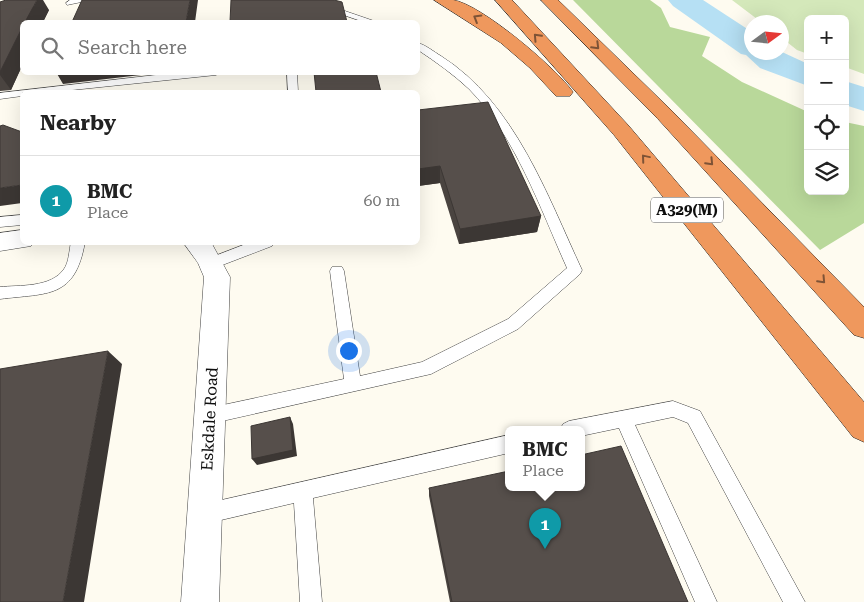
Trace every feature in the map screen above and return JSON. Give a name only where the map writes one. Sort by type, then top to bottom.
[{"type":"highway","name":"A329(M)","points":[[442,0],[481,20],[532,60],[828,381]]},
{"type":"highway","name":"A329(M)","points":[[503,0],[621,130],[864,426]]},
{"type":"highway","name":"A329(M)","points":[[549,0],[665,115],[864,326]]},
{"type":"street","points":[[0,242],[20,239]]},
{"type":"street","name":"Eskdale Road","points":[[200,602],[216,277],[203,253]]},
{"type":"lane","points":[[70,2],[87,0]]},
{"type":"lane","points":[[304,0],[366,20]]},
{"type":"lane","points":[[209,416],[425,369],[513,324],[575,270],[507,129],[475,87],[441,58],[420,47]]},
{"type":"lane","points":[[47,90],[192,75]]},
{"type":"lane","points":[[292,75],[294,90]]},
{"type":"lane","points":[[0,96],[20,93]]},
{"type":"lane","points":[[0,222],[20,220]]},
{"type":"lane","points":[[0,293],[40,288],[57,283],[68,275],[77,245]]},
{"type":"lane","points":[[203,253],[250,245]]},
{"type":"lane","points":[[337,271],[353,384]]},
{"type":"lane","points":[[585,427],[672,409],[694,417],[794,602]]},
{"type":"lane","points":[[624,418],[706,602]]},
{"type":"lane","points":[[204,514],[505,445]]},
{"type":"lane","points":[[303,492],[311,602]]},
{"type":"green space","points":[[573,0],[650,0],[661,8],[670,27],[710,37],[702,56],[742,82],[804,110],[804,195],[849,195],[849,123],[864,126],[864,223],[820,250]]},
{"type":"green space","points":[[732,0],[864,0],[864,74],[849,68],[849,15],[804,15],[804,53],[789,44],[789,15],[752,15]]},
{"type":"building","points":[[6,0],[37,0],[26,20],[20,20],[20,32],[0,72],[0,2]]},
{"type":"building","points":[[82,0],[190,0],[186,20],[73,20]]},
{"type":"building","points":[[231,0],[334,0],[342,2],[346,20],[230,20]]},
{"type":"building","points":[[314,75],[377,75],[380,90],[316,90]]},
{"type":"building","points":[[488,102],[541,216],[460,229],[440,166],[420,169],[420,110]]},
{"type":"building","points":[[3,125],[20,131],[20,185],[0,188],[0,126]]},
{"type":"building","points":[[108,351],[63,602],[0,602],[0,369]]},
{"type":"building","points":[[290,417],[293,450],[252,459],[251,426]]},
{"type":"building","points":[[621,446],[688,602],[452,602],[429,488],[505,472],[505,491],[585,491],[585,454]]},
{"type":"waterway","points":[[683,0],[744,42]]},
{"type":"waterway","points":[[771,60],[804,74]]},
{"type":"waterway","points":[[849,94],[864,100]]},
{"type":"place","name":"BMC","points":[[545,549]]}]
